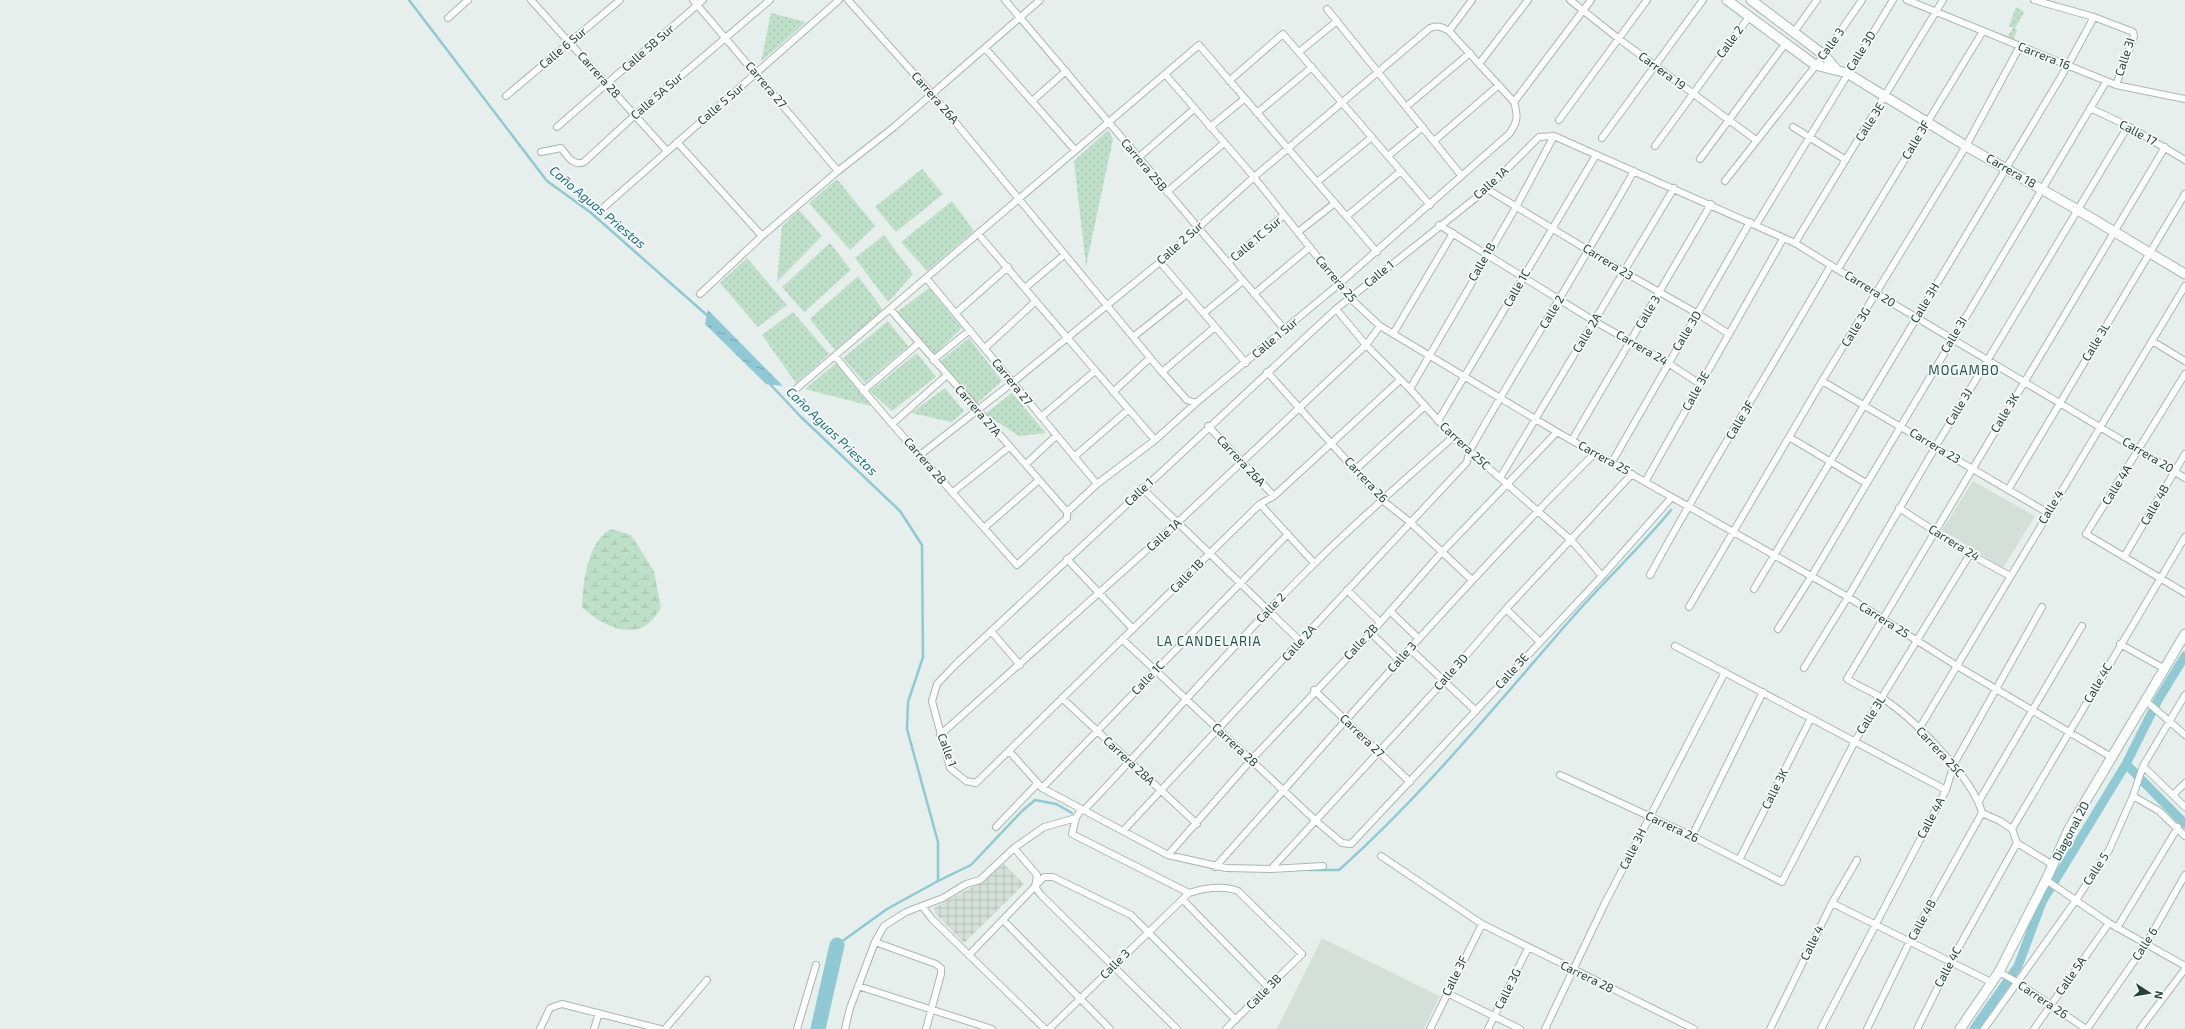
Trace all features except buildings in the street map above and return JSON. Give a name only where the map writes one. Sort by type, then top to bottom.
[{"type":"street","points":[[448,18],[468,0]]},
{"type":"street","name":"Carrera 28","points":[[531,0],[667,151]]},
{"type":"street","name":"Calle 6 Sur","points":[[506,96],[620,0]]},
{"type":"street","name":"Calle 5B Sur","points":[[557,127],[695,2],[703,0]]},
{"type":"street","name":"Calle 5A Sur","points":[[541,152],[561,148],[574,163],[579,164],[770,0]]},
{"type":"street","name":"Calle 5 Sur","points":[[603,208],[839,0]]},
{"type":"street","name":"Carrera 26A","points":[[848,0],[932,94],[1162,372],[1187,400],[1196,403]]},
{"type":"street","name":"Carrera 25B","points":[[1005,0],[1285,330]]},
{"type":"street","points":[[700,294],[762,236],[932,94],[1040,0]]},
{"type":"street","points":[[1472,0],[1449,31],[1514,102],[1591,0]]},
{"type":"street","points":[[1479,64],[1528,0]]},
{"type":"street","name":"Carrera 19","points":[[1570,0],[1619,39],[1756,140]]},
{"type":"street","points":[[1559,120],[1647,0]]},
{"type":"street","points":[[1602,138],[1703,0]]},
{"type":"street","points":[[1751,0],[1762,3],[1794,32],[1824,55],[1836,69]]},
{"type":"street","points":[[1794,32],[1817,0]]},
{"type":"street","points":[[1853,0],[1860,2]]},
{"type":"street","name":"Calle 3D","points":[[1612,462],[1668,362],[1893,0]]},
{"type":"street","name":"Carrera 16","points":[[1906,0],[2068,65],[2106,82],[2185,99]]},
{"type":"street","name":"Calle 3E","points":[[1795,243],[1886,96],[1943,0]]},
{"type":"street","points":[[2034,0],[2094,16]]},
{"type":"street","name":"Carrera 18","points":[[1732,1],[1785,44],[1815,65],[1848,73],[1966,146],[2006,167],[2185,274]]},
{"type":"street","name":"Carrera 27","points":[[695,2],[838,171]]},
{"type":"street","name":"Calle 3","points":[[1725,181],[1824,55],[1860,2]]},
{"type":"street","points":[[1327,9],[1380,72],[1461,175]]},
{"type":"street","name":"Calle 2","points":[[1655,146],[1749,16]]},
{"type":"street","name":"Calle 3I","points":[[2094,16],[2130,30],[2134,36],[2116,85]]},
{"type":"street","name":"Calle 3H","points":[[1754,589],[2068,65],[2094,16]]},
{"type":"street","points":[[1299,52],[1338,21]]},
{"type":"street","name":"Calle 2 Sur","points":[[920,455],[1012,383],[1160,262],[1254,177],[1380,72],[1430,28],[1436,26],[1443,27],[1449,31]]},
{"type":"street","name":"Calle 3F","points":[[1838,269],[1983,31]]},
{"type":"street","points":[[1229,81],[1283,34],[1430,205]]},
{"type":"street","points":[[1700,159],[1785,44]]},
{"type":"street","points":[[797,388],[979,235],[1019,198],[1199,45],[1256,114],[1377,252]]},
{"type":"street","name":"Calle 3G","points":[[1689,607],[1822,381],[1877,294],[1966,146],[2020,46]]},
{"type":"street","points":[[985,48],[1075,150]]},
{"type":"street","points":[[1407,106],[1470,53]]},
{"type":"street","points":[[1256,114],[1312,67]]},
{"type":"street","points":[[1032,101],[1066,72]]},
{"type":"street","name":"Carrera 25","points":[[1165,74],[1254,177],[1349,296],[1380,326],[1536,420],[1848,597],[1957,666],[1995,687],[2068,733],[2113,758]]},
{"type":"street","name":"Calle 3I","points":[[1778,629],[1811,577],[2106,82]]},
{"type":"street","points":[[1434,141],[1498,85]]},
{"type":"street","points":[[1210,127],[1244,99]]},
{"type":"street","name":"Calle 1 Sur","points":[[1017,565],[1067,518],[1067,512],[1097,484],[1155,440],[1196,403],[1341,286],[1513,129],[1518,115],[1514,102]]},
{"type":"street","name":"Calle 17","points":[[2090,108],[2128,126],[2185,160]]},
{"type":"street","points":[[1138,158],[1194,109]]},
{"type":"street","name":"Calle 3J","points":[[1804,668],[1848,597],[1936,446],[2128,126]]},
{"type":"street","points":[[1388,156],[1423,127]]},
{"type":"street","points":[[1793,127],[1846,160]]},
{"type":"street","points":[[1317,182],[1372,136]]},
{"type":"street","name":"Carrera 20","points":[[1539,137],[1554,136],[1712,204],[1783,239],[1795,243],[1916,318],[1989,359],[2024,382],[2185,478]]},
{"type":"street","name":"Calle 1B","points":[[1410,389],[1516,206],[1554,136]]},
{"type":"street","name":"Calle 1A","points":[[1440,225],[1487,189],[1539,137]]},
{"type":"street","points":[[677,142],[762,236]]},
{"type":"street","points":[[1167,192],[1224,143]]},
{"type":"street","name":"Calle 3K","points":[[1847,679],[2164,147]]},
{"type":"street","name":"Calle 1C","points":[[1438,421],[1596,155]]},
{"type":"street","points":[[1347,216],[1401,171]]},
{"type":"street","name":"Calle 2","points":[[1469,452],[1500,398],[1590,251],[1634,171]]},
{"type":"street","name":"Calle 2A","points":[[1500,478],[1674,188]]},
{"type":"street","name":"Carrera 23","points":[[1487,189],[1624,272],[1698,314],[1729,334]]},
{"type":"street","name":"Calle 3L","points":[[2008,490],[2185,194]]},
{"type":"street","points":[[1298,232],[1335,203]]},
{"type":"street","name":"Calle 3","points":[[1572,440],[1712,204]]},
{"type":"street","name":"Calle 1C Sur","points":[[1228,263],[1284,215]]},
{"type":"street","name":"Carrera 24","points":[[1440,225],[1594,321],[1668,362],[1700,384]]},
{"type":"street","name":"Calle 1","points":[[980,779],[976,783],[966,781],[950,768],[932,701],[937,684],[1142,488],[1349,296],[1440,225]]},
{"type":"street","points":[[1392,334],[1453,233]]},
{"type":"street","points":[[979,235],[1155,440]]},
{"type":"street","name":"Calle 3E","points":[[1645,482],[1783,239]]},
{"type":"street","points":[[1254,294],[1310,247]]},
{"type":"street","points":[[1025,288],[1064,255]]},
{"type":"street","points":[[1160,262],[1246,363]]},
{"type":"street","name":"Calle 3F","points":[[1650,575],[1687,506],[1831,265]]},
{"type":"street","points":[[956,313],[1008,267]]},
{"type":"street","name":"Carrera 27","points":[[927,279],[1097,484]]},
{"type":"street","points":[[1204,314],[1243,281]]},
{"type":"street","name":"Calle 4","points":[[1919,729],[2185,286]]},
{"type":"street","points":[[1133,338],[1187,294]]},
{"type":"street","points":[[985,348],[1036,301]]},
{"type":"street","name":"Carrera 27A","points":[[890,309],[1067,512]]},
{"type":"street","name":"Carrera 25C","points":[[1336,309],[1366,345],[1410,389],[1453,437],[1572,541],[1602,576]]},
{"type":"street","name":"Calle 1A","points":[[940,734],[1020,665],[1177,523],[1366,345],[1380,326]]},
{"type":"street","points":[[1162,372],[1215,327]]},
{"type":"street","points":[[933,360],[970,330]]},
{"type":"street","points":[[2152,341],[2185,361]]},
{"type":"street","points":[[863,391],[919,343]]},
{"type":"street","name":"Carrera 28","points":[[835,356],[863,391],[1017,565]]},
{"type":"street","points":[[1113,392],[1150,358]]},
{"type":"street","points":[[1041,417],[1095,371]]},
{"type":"street","name":"Carrera 26","points":[[1267,372],[1382,500],[1410,522],[1472,580]]},
{"type":"street","name":"Calle 4A","points":[[2124,557],[2086,534],[2185,374]]},
{"type":"street","points":[[892,424],[947,375]]},
{"type":"street","name":"Calle 1B","points":[[980,779],[1260,504],[1274,496],[1330,442],[1400,380]]},
{"type":"street","name":"Carrera 23","points":[[1822,381],[1936,446],[1972,469],[2048,513]]},
{"type":"street","points":[[1355,470],[1425,406]]},
{"type":"street","points":[[1074,457],[1128,410]]},
{"type":"street","name":"Carrera 26A","points":[[1208,426],[1274,496]]},
{"type":"street","name":"Calle 2B","points":[[1168,855],[1314,690],[1371,633],[1442,552],[1557,432]]},
{"type":"street","points":[[1026,464],[1056,436]]},
{"type":"street","name":"Calle 2","points":[[1076,818],[1080,811],[1084,810],[1130,762],[1185,699],[1314,563],[1453,437]]},
{"type":"street","points":[[1789,437],[1866,483]]},
{"type":"street","points":[[953,492],[1009,447]]},
{"type":"street","name":"Calle 2A","points":[[1123,831],[1219,730],[1467,462],[1469,452]]},
{"type":"street","name":"Calle 3","points":[[1214,867],[1472,580],[1537,510],[1595,453]]},
{"type":"street","name":"Calle 4B","points":[[2124,557],[2185,454]]},
{"type":"street","name":"Calle 3D","points":[[1271,869],[1444,681],[1506,609],[1572,541],[1632,474]]},
{"type":"street","points":[[984,528],[1039,480]]},
{"type":"street","points":[[1142,488],[1300,641]]},
{"type":"street","name":"Calle 3E","points":[[1351,844],[1602,576],[1672,497]]},
{"type":"street","name":"Carrera 26A","points":[[1260,504],[1314,563]]},
{"type":"street","name":"Carrera 24","points":[[1900,508],[1970,554],[2010,576]]},
{"type":"street","name":"Calle 1C","points":[[996,827],[1097,731],[1288,534]]},
{"type":"street","name":"Calle 4C","points":[[2012,829],[2120,644],[2185,538]]},
{"type":"street","name":"Calle 3L","points":[[1782,882],[1855,741],[1918,641],[1970,554]]},
{"type":"street","points":[[2124,557],[2185,593]]},
{"type":"street","points":[[1067,559],[1133,629]]},
{"type":"street","points":[[1347,590],[1380,622]]},
{"type":"street","name":"Calle 4A","points":[[1821,1029],[1874,924],[1946,790],[1954,764],[1995,687],[2042,608]]},
{"type":"street","points":[[1506,609],[1540,641]]},
{"type":"street","points":[[1390,611],[1419,639]]},
{"type":"street","points":[[1979,801],[2082,626]]},
{"type":"street","points":[[991,631],[1020,665]]},
{"type":"street","points":[[1371,633],[1399,660]]},
{"type":"street","name":"Diagonal 2D","points":[[1960,1029],[1993,983],[2002,974],[2069,829],[2113,758],[2185,634]]},
{"type":"street","name":"Carrera 28","points":[[1122,639],[1316,820],[1342,843],[1351,844]]},
{"type":"street","points":[[2120,644],[2165,669]]},
{"type":"street","points":[[1675,646],[1946,790]]},
{"type":"street","points":[[1410,648],[1476,711]]},
{"type":"street","name":"Calle 3H","points":[[1545,1029],[1605,903],[1725,672]]},
{"type":"street","name":"Carrera 25C","points":[[1847,679],[1882,698],[1919,729],[1954,764],[1979,801],[1982,813]]},
{"type":"street","name":"Carrera 27","points":[[1314,690],[1410,782]]},
{"type":"street","points":[[1692,836],[1763,692]]},
{"type":"street","name":"Calle 5","points":[[1984,1029],[2015,981],[2076,900],[2109,850],[2133,796],[2143,766],[2185,695]]},
{"type":"street","name":"Carrera 28A","points":[[1062,698],[1196,824]]},
{"type":"street","points":[[2146,701],[2185,736]]},
{"type":"street","name":"Calle 3K","points":[[1739,860],[1811,718]]},
{"type":"street","points":[[1009,751],[1040,785],[1168,855],[1214,867],[1271,869],[1323,866]]},
{"type":"street","points":[[2143,766],[2185,807]]},
{"type":"street","name":"Carrera 26","points":[[1560,775],[1692,836],[1782,882]]},
{"type":"street","points":[[2173,794],[2185,783]]},
{"type":"street","points":[[2133,796],[2159,812],[2178,827],[2185,836]]},
{"type":"street","points":[[1982,813],[2000,821],[2012,829],[2016,843],[2053,865]]},
{"type":"street","name":"Calle 4B","points":[[1867,1029],[1909,943],[1982,813]]},
{"type":"street","points":[[845,1029],[850,1008],[874,942],[884,926],[906,912],[942,898],[966,884],[980,880],[1014,848],[1044,827],[1076,818],[1072,834],[1189,893]]},
{"type":"street","points":[[2117,928],[2178,827]]},
{"type":"street","name":"Calle 4C","points":[[1917,1029],[1950,963],[2016,843]]},
{"type":"street","points":[[1014,848],[1038,875],[1035,887]]},
{"type":"street","name":"Carrera 28","points":[[1381,856],[1482,924],[1694,1029]]},
{"type":"street","name":"Calle 4","points":[[1770,1029],[1832,904],[1857,860]]},
{"type":"street","name":"Calle 6","points":[[2086,1029],[2146,944],[2185,875]]},
{"type":"street","points":[[969,954],[1044,877],[1053,877],[1131,915],[1236,1020]]},
{"type":"street","points":[[2046,880],[2117,928],[2185,966]]},
{"type":"street","points":[[1035,887],[1177,1029]]},
{"type":"street","name":"Calle 3B","points":[[1189,893],[1205,888],[1228,888],[1238,891],[1302,954],[1226,1029]]},
{"type":"street","name":"Calle 3","points":[[1049,1029],[1189,893]]},
{"type":"street","points":[[1183,900],[1269,988]]},
{"type":"street","points":[[1832,904],[1993,983]]},
{"type":"street","points":[[922,906],[932,919],[1044,1029]]},
{"type":"street","points":[[1003,920],[1110,1029]]},
{"type":"street","name":"Calle 5A","points":[[2034,1029],[2109,923]]},
{"type":"street","name":"Calle 3F","points":[[1430,1029],[1482,924]]},
{"type":"street","points":[[874,942],[936,964],[940,968],[941,974],[926,1029]]},
{"type":"street","name":"Calle 3G","points":[[1488,1029],[1528,948]]},
{"type":"street","points":[[797,1029],[816,965]]},
{"type":"street","points":[[2140,1029],[2185,969]]},
{"type":"street","name":"Carrera 26","points":[[2002,974],[2051,1004],[2086,1029]]},
{"type":"street","points":[[665,1029],[707,980]]},
{"type":"street","points":[[858,986],[992,1029]]},
{"type":"street","points":[[1447,993],[1520,1029]]},
{"type":"street","points":[[540,1029],[547,1011],[554,1006],[569,1005],[660,1029]]},
{"type":"street","points":[[594,1029],[599,1013]]},
{"type":"shaded area","points":[[1973,481],[2035,516],[2003,568],[1942,530]]},
{"type":"shaded area","points":[[1004,864],[1024,884],[964,943],[935,913],[934,908],[974,886]]},
{"type":"shaded area","points":[[1322,938],[1440,996],[1424,1029],[1277,1029]]},
{"type":"green space","points":[[2016,7],[2024,12],[2015,29],[2017,30],[2013,41],[2007,38],[2013,28],[2009,26]]},
{"type":"green space","points":[[771,13],[806,22],[761,62]]},
{"type":"green space","points":[[1108,130],[1113,139],[1086,266],[1074,161]]},
{"type":"green space","points":[[922,169],[943,194],[896,232],[875,207]]},
{"type":"green space","points":[[837,179],[875,226],[850,250],[809,203]]},
{"type":"green space","points":[[952,201],[974,231],[927,271],[901,242]]},
{"type":"green space","points":[[799,210],[822,236],[777,282],[782,226]]},
{"type":"green space","points":[[884,235],[913,274],[888,302],[855,258]]},
{"type":"green space","points":[[830,243],[851,270],[804,312],[782,287]]},
{"type":"green space","points":[[747,258],[787,305],[758,327],[720,283]]},
{"type":"green space","points":[[858,276],[883,310],[835,350],[810,319]]},
{"type":"green space","points":[[929,288],[962,328],[933,356],[897,312]]},
{"type":"green space","points":[[793,312],[829,354],[796,383],[762,335]]},
{"type":"green space","points":[[888,321],[908,346],[865,383],[843,358]]},
{"type":"green space","points":[[969,338],[1002,381],[974,406],[939,362]]},
{"type":"green space","points":[[917,353],[936,377],[892,411],[870,391]]},
{"type":"green space","points":[[836,363],[871,406],[805,389]]},
{"type":"green space","points":[[945,388],[964,411],[952,422],[911,413]]},
{"type":"green space","points":[[1012,393],[1046,433],[1019,436],[985,414]]},
{"type":"green space","points":[[611,529],[631,535],[654,571],[661,608],[650,622],[641,628],[625,630],[617,628],[602,622],[582,607],[585,575],[592,553],[596,543]]},
{"type":"water","points":[[708,310],[783,386],[766,384],[705,324]]},
{"type":"waterway","name":"Caño Aguas Priestas","points":[[409,0],[547,181],[590,212],[709,317]]},
{"type":"waterway","name":"Caño Aguas Priestas","points":[[769,383],[801,417],[900,511],[922,545],[923,657],[908,702],[907,729],[938,842],[938,881],[887,909],[837,945]]},
{"type":"waterway","points":[[1310,870],[1339,870],[1401,811],[1459,748],[1583,605],[1647,538],[1671,510]]},
{"type":"waterway","points":[[1974,1029],[2018,966],[2042,902],[2126,764],[2158,700],[2185,656]]},
{"type":"waterway","points":[[2126,764],[2185,824]]},
{"type":"waterway","points":[[938,881],[971,865],[1022,811],[1035,800],[1056,804],[1072,813]]},
{"type":"waterway","points":[[1153,850],[1168,858]]},
{"type":"waterway","points":[[1179,860],[1213,868]]},
{"type":"waterway","points":[[818,1029],[837,945]]},
{"type":"district","name":"MOGAMBO","points":[[1964,370]]},
{"type":"district","name":"LA CANDELARIA","points":[[1209,641]]}]
